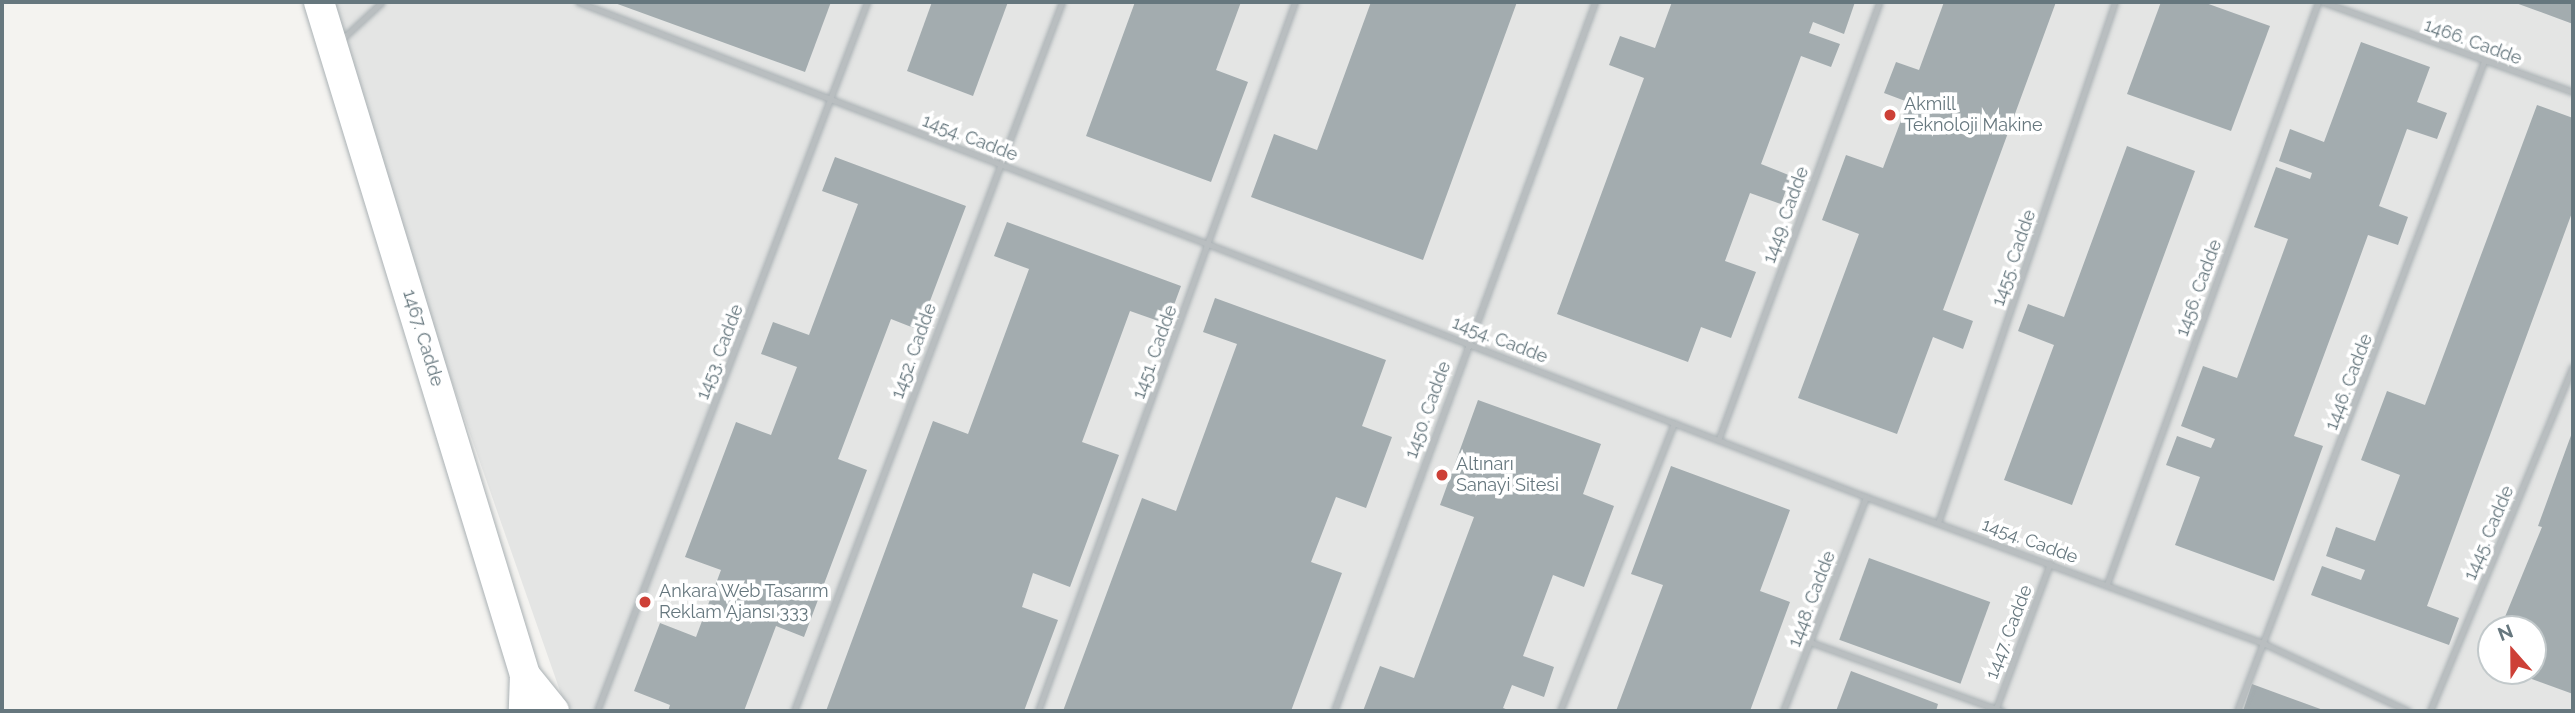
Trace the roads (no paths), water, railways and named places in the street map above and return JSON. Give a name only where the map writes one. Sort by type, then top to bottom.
[{"type":"street","name":"1467. Cadde","points":[[319,2],[525,675],[524,711]]},
{"type":"street","name":"1467. Cadde","points":[[525,675],[554,711]]},
{"type":"lane","points":[[334,46],[382,2]]},
{"type":"lane","name":"1454. Cadde","points":[[578,2],[831,101],[1719,438],[1866,497],[2265,644],[2409,711]]},
{"type":"lane","name":"1453. Cadde","points":[[597,711],[867,2]]},
{"type":"lane","name":"1452. Cadde","points":[[794,711],[1062,2]]},
{"type":"lane","name":"1451. Cadde","points":[[1038,711],[1295,2]]},
{"type":"lane","name":"1450. Cadde","points":[[1334,711],[1467,342],[1595,2]]},
{"type":"lane","name":"1449. Cadde","points":[[1719,438],[1879,2]]},
{"type":"lane","name":"1455. Cadde","points":[[1938,523],[2115,2]]},
{"type":"lane","name":"1466. Cadde","points":[[2321,2],[2573,92]]},
{"type":"lane","name":"1456. Cadde","points":[[2106,584],[2321,2]]},
{"type":"lane","name":"1446. Cadde","points":[[2237,711],[2265,644],[2484,61]]},
{"type":"lane","name":"1445. Cadde","points":[[2430,711],[2573,366]]},
{"type":"lane","points":[[1560,711],[1674,423]]},
{"type":"lane","name":"1448. Cadde","points":[[1783,711],[1866,497]]},
{"type":"lane","name":"1447. Cadde","points":[[1997,711],[2050,563]]},
{"type":"lane","points":[[1810,642],[1997,711]]},
{"type":"place","name":"Akmill Teknoloji Makine","points":[[1890,115]]},
{"type":"place","name":"Altınarı Sanayi Sitesi","points":[[1442,475]]},
{"type":"place","name":"Ankara Web Tasarım Reklam Ajansı 333","points":[[645,602]]}]
